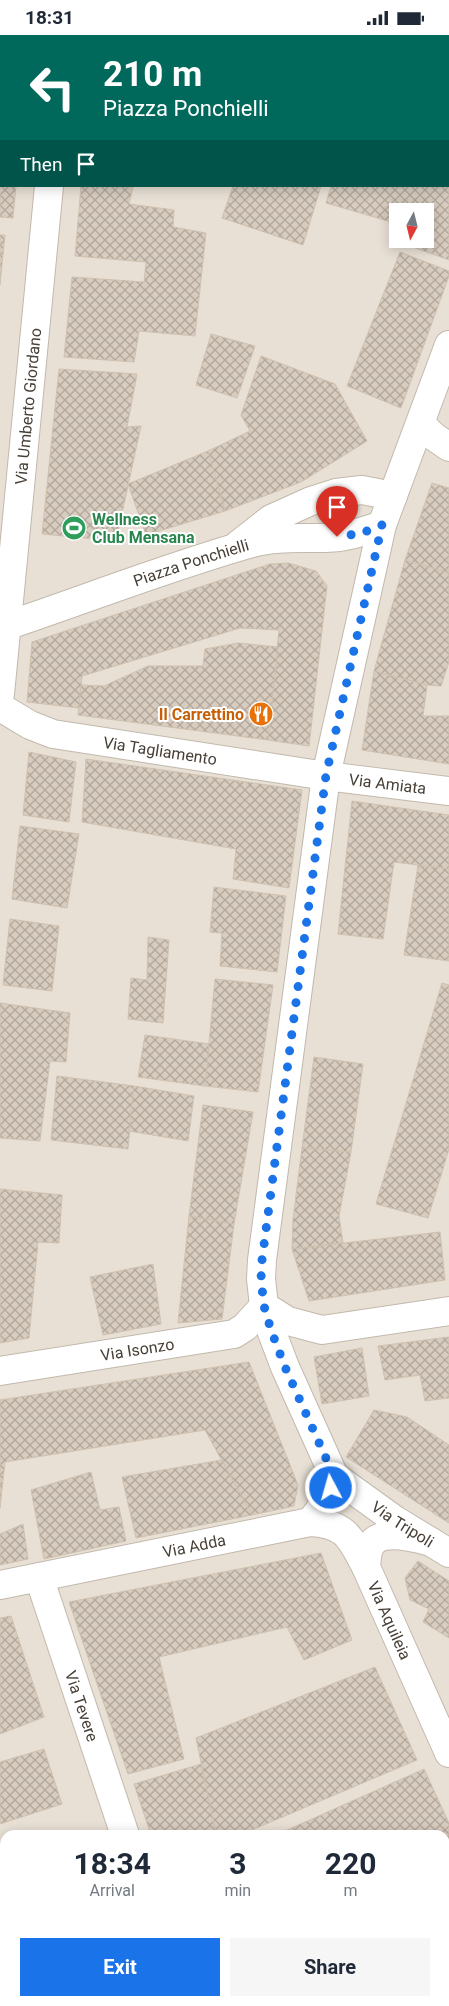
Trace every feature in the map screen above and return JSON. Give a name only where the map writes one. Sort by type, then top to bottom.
[{"type":"street","name":"Via Umberto Giordano","points":[[0,693],[12,443],[49,187]]},
{"type":"street","points":[[310,1522],[320,1511],[334,1476],[285,1367],[264,1306],[261,1279],[262,1260],[326,775],[382,525],[449,345]]},
{"type":"street","points":[[421,424],[433,436],[449,447]]},
{"type":"street","points":[[232,549],[271,519],[311,501],[336,493],[362,490],[393,496]]},
{"type":"street","name":"Piazza Ponchielli","points":[[3,627],[253,543],[282,538],[337,537],[362,533],[382,525]]},
{"type":"street","name":"Via Tagliamento","points":[[0,707],[30,725],[53,734],[326,775]]},
{"type":"street","name":"Via Amiata","points":[[326,775],[449,791]]},
{"type":"street","points":[[264,1306],[288,1321],[322,1330],[449,1311]]},
{"type":"street","name":"Via Isonzo","points":[[0,1371],[234,1334],[245,1327],[264,1306]]},
{"type":"street","name":"Via Tripoli","points":[[334,1476],[395,1520],[440,1548]]},
{"type":"street","name":"Via Adda","points":[[0,1585],[310,1522],[325,1523],[342,1529],[354,1544],[366,1567]]},
{"type":"street","name":"Via Aquileia","points":[[440,1548],[412,1537],[382,1537],[373,1542],[368,1550],[366,1567],[449,1753]]},
{"type":"street","name":"Via Tevere","points":[[39,1577],[123,1830]]},
{"type":"shaded area","points":[[0,187],[449,187],[449,1830],[0,1830]]},
{"type":"building","points":[[0,187],[16,187],[13,218],[0,217]]},
{"type":"building","points":[[81,187],[133,187],[129,204],[174,210],[173,227],[206,233],[195,336],[139,331],[134,362],[64,357],[72,277],[144,282],[146,262],[75,256]]},
{"type":"building","points":[[233,187],[321,187],[303,245],[222,218]]},
{"type":"building","points":[[331,187],[449,187],[449,260],[416,248],[434,248],[434,203],[389,203],[389,221],[326,203]]},
{"type":"building","points":[[0,235],[5,235],[0,285]]},
{"type":"building","points":[[400,252],[449,271],[449,276],[401,408],[347,386]]},
{"type":"building","points":[[211,334],[255,346],[237,398],[196,385]]},
{"type":"building","points":[[261,356],[335,384],[367,441],[301,482],[225,511],[208,451],[250,431],[241,415]]},
{"type":"building","points":[[59,369],[137,374],[127,427],[141,426],[116,541],[42,534]]},
{"type":"building","points":[[208,451],[225,511],[146,535],[128,484]]},
{"type":"building","points":[[432,483],[449,488],[449,573],[405,560]]},
{"type":"building","points":[[405,560],[449,573],[449,662],[441,686],[427,685],[374,671]]},
{"type":"building","points":[[288,563],[316,571],[327,586],[309,746],[268,740],[279,630],[240,628],[82,676],[79,708],[27,702],[32,642],[270,564]]},
{"type":"building","points":[[238,643],[278,647],[268,740],[78,715],[81,685],[104,686],[148,666],[203,666],[205,649]]},
{"type":"building","points":[[374,671],[427,685],[423,716],[449,716],[449,764],[362,750]]},
{"type":"building","points":[[29,752],[76,762],[69,822],[23,815]]},
{"type":"building","points":[[86,759],[302,790],[289,888],[233,879],[236,849],[82,822]]},
{"type":"building","points":[[352,801],[449,815],[449,869],[394,862],[383,939],[338,934]]},
{"type":"building","points":[[20,826],[79,834],[67,908],[12,899]]},
{"type":"building","points":[[418,865],[449,869],[449,961],[404,955]]},
{"type":"building","points":[[214,887],[286,896],[277,972],[220,966],[222,933],[210,932]]},
{"type":"building","points":[[10,919],[59,926],[52,991],[3,985]]},
{"type":"building","points":[[148,937],[169,940],[163,1023],[128,1019],[131,978],[147,980]]},
{"type":"building","points":[[215,979],[273,985],[258,1092],[205,1086]]},
{"type":"building","points":[[442,983],[449,985],[449,1149],[428,1218],[376,1204]]},
{"type":"building","points":[[0,1003],[70,1013],[66,1062],[50,1061],[40,1141],[0,1138]]},
{"type":"building","points":[[145,1035],[209,1044],[205,1086],[138,1077]]},
{"type":"building","points":[[314,1057],[363,1064],[351,1152],[302,1148]]},
{"type":"building","points":[[57,1076],[134,1086],[128,1149],[51,1140]]},
{"type":"building","points":[[134,1086],[194,1096],[188,1141],[129,1131]]},
{"type":"building","points":[[203,1105],[253,1112],[234,1224],[189,1216]]},
{"type":"building","points":[[302,1148],[351,1152],[339,1216],[343,1243],[292,1249],[293,1219]]},
{"type":"building","points":[[0,1189],[62,1195],[59,1243],[38,1242],[29,1338],[0,1343]]},
{"type":"building","points":[[189,1216],[234,1224],[222,1319],[178,1323]]},
{"type":"building","points":[[440,1232],[445,1280],[309,1301],[292,1249]]},
{"type":"building","points":[[153,1264],[161,1324],[103,1335],[90,1277]]},
{"type":"building","points":[[449,1337],[449,1398],[425,1401],[420,1375],[385,1380],[378,1346]]},
{"type":"building","points":[[362,1348],[369,1396],[322,1404],[314,1357]]},
{"type":"building","points":[[249,1362],[298,1485],[294,1506],[252,1515],[205,1430],[5,1462],[0,1508],[0,1400]]},
{"type":"building","points":[[374,1410],[407,1417],[449,1445],[449,1523],[346,1457]]},
{"type":"building","points":[[222,1460],[252,1515],[136,1538],[122,1477]]},
{"type":"building","points":[[91,1472],[100,1510],[119,1507],[126,1541],[44,1559],[31,1490]]},
{"type":"building","points":[[23,1524],[28,1559],[0,1565],[0,1534]]},
{"type":"building","points":[[321,1553],[352,1640],[304,1660],[287,1627],[159,1657],[184,1759],[128,1774],[69,1602]]},
{"type":"building","points":[[418,1561],[449,1581],[449,1638],[423,1622],[429,1609],[410,1600],[405,1578]]},
{"type":"building","points":[[11,1616],[44,1717],[0,1734],[0,1618]]},
{"type":"building","points":[[375,1667],[417,1760],[252,1830],[215,1830],[196,1738]]},
{"type":"building","points":[[44,1749],[62,1804],[0,1824],[0,1762]]},
{"type":"building","points":[[201,1764],[215,1830],[149,1830],[134,1784]]},
{"type":"building","points":[[424,1769],[449,1823],[449,1830],[287,1830]]},
{"type":"place","name":"Wellness Club Mensana","points":[[74,528]]},
{"type":"place","name":"Il Carrettino","points":[[261,714]]},
{"type":"route","points":[[331,1488],[334,1476],[285,1367],[271,1330],[264,1306],[261,1279],[326,775],[382,525],[362,533],[337,537]]}]
